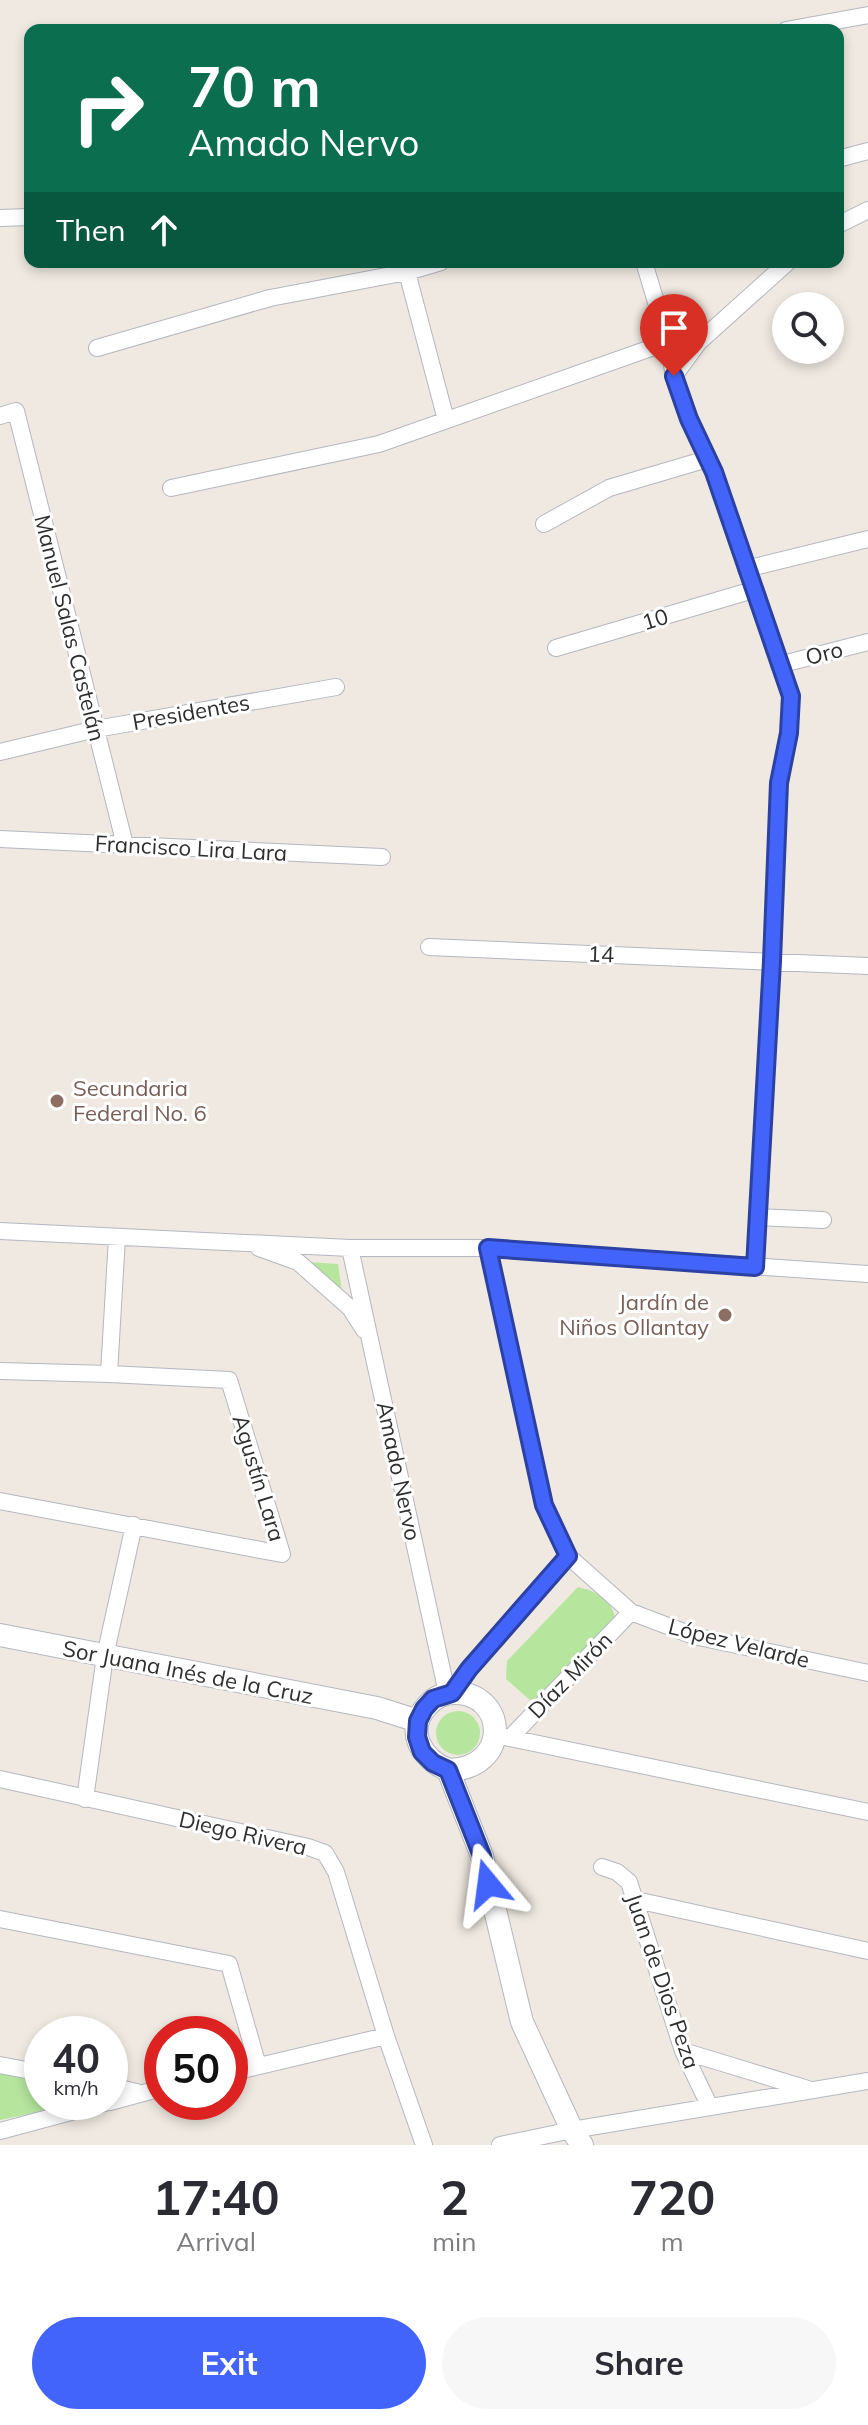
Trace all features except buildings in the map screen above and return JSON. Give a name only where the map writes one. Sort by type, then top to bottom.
[{"type":"main road","name":"Sor Juana Inés de la Cruz","points":[[0,1635],[377,1708],[418,1721]]},
{"type":"main road","points":[[449,1693],[464,1693],[479,1700],[490,1713],[502,1737],[479,1763],[464,1770],[448,1770],[433,1763],[422,1752],[417,1737],[418,1721],[424,1709],[433,1699],[449,1693]]},
{"type":"main road","points":[[448,1770],[482,1856],[522,2022],[577,2137]]},
{"type":"street","points":[[819,24],[868,15]]},
{"type":"street","points":[[844,157],[868,151]]},
{"type":"street","points":[[844,222],[868,210]]},
{"type":"street","points":[[0,218],[24,217]]},
{"type":"street","points":[[97,348],[270,298],[421,268]]},
{"type":"street","points":[[646,268],[668,342],[674,376],[689,419],[714,472],[791,696],[789,733],[779,783],[755,1267]]},
{"type":"street","points":[[674,376],[699,342],[781,268]]},
{"type":"street","points":[[407,272],[446,420]]},
{"type":"street","points":[[171,488],[379,444],[668,342]]},
{"type":"street","name":"Manuel Salas Castelán","points":[[8,414],[96,729],[125,845]]},
{"type":"street","points":[[544,524],[609,488],[707,459]]},
{"type":"street","points":[[746,569],[868,539]]},
{"type":"street","name":"10","points":[[556,648],[753,590]]},
{"type":"street","name":"Oro","points":[[779,665],[868,642]]},
{"type":"street","name":"Presidentes","points":[[0,752],[96,729],[336,687]]},
{"type":"street","name":"Francisco Lira Lara","points":[[0,839],[382,857]]},
{"type":"street","name":"14","points":[[429,947],[868,966]]},
{"type":"street","points":[[759,1217],[823,1220]]},
{"type":"street","points":[[0,1231],[350,1248],[488,1248],[868,1274]]},
{"type":"street","points":[[109,1374],[117,1237]]},
{"type":"street","points":[[242,1242],[298,1262],[350,1308],[370,1339]]},
{"type":"street","name":"Amado Nervo","points":[[350,1248],[449,1693]]},
{"type":"street","name":"López Velarde","points":[[488,1248],[544,1505],[568,1556],[631,1612],[694,1636],[868,1673]]},
{"type":"street","name":"Agustín Lara","points":[[0,1371],[229,1380],[282,1554],[0,1501]]},
{"type":"street","points":[[85,1799],[105,1656],[134,1525]]},
{"type":"street","points":[[449,1693],[568,1556]]},
{"type":"street","name":"Díaz Mirón","points":[[502,1737],[631,1612]]},
{"type":"street","points":[[502,1737],[868,1812]]},
{"type":"street","name":"Diego Rivera","points":[[0,1779],[325,1853],[336,1872],[386,2036],[424,2145]]},
{"type":"street","name":"Juan de Dios Peza","points":[[602,1867],[617,1872],[629,1882],[683,2051],[710,2107]]},
{"type":"street","points":[[636,1900],[868,1951]]},
{"type":"street","points":[[0,1919],[229,1964],[258,2066]]},
{"type":"street","points":[[248,2068],[386,2036]]},
{"type":"street","points":[[683,2051],[815,2091]]},
{"type":"street","points":[[0,2065],[24,2070]]},
{"type":"street","points":[[500,2145],[577,2137],[710,2107],[868,2081]]},
{"type":"street","points":[[128,2090],[143,2093]]},
{"type":"street","points":[[128,2097],[143,2093]]},
{"type":"street","points":[[0,2131],[41,2120]]},
{"type":"green space","points":[[308,1262],[338,1264],[342,1292]]},
{"type":"green space","points":[[578,1587],[603,1598],[611,1607],[616,1621],[544,1697],[531,1701],[506,1679],[507,1661]]},
{"type":"green space","points":[[458,1711],[474,1717],[480,1733],[474,1749],[458,1755],[442,1749],[436,1733],[442,1717]]},
{"type":"green space","points":[[0,2072],[24,2078],[24,2115],[0,2120]]},
{"type":"place","name":"Secundaria Federal No. 6","points":[[57,1101]]},
{"type":"place","name":"Jardín de Niños Ollantay","points":[[725,1315]]},
{"type":"route","points":[[488,1884],[482,1856],[448,1770],[433,1763],[422,1752],[417,1737],[418,1721],[433,1699],[452,1693],[469,1669],[568,1556],[544,1505],[488,1248],[755,1267],[779,783],[789,733],[791,696],[714,472],[689,419],[674,376]]}]
